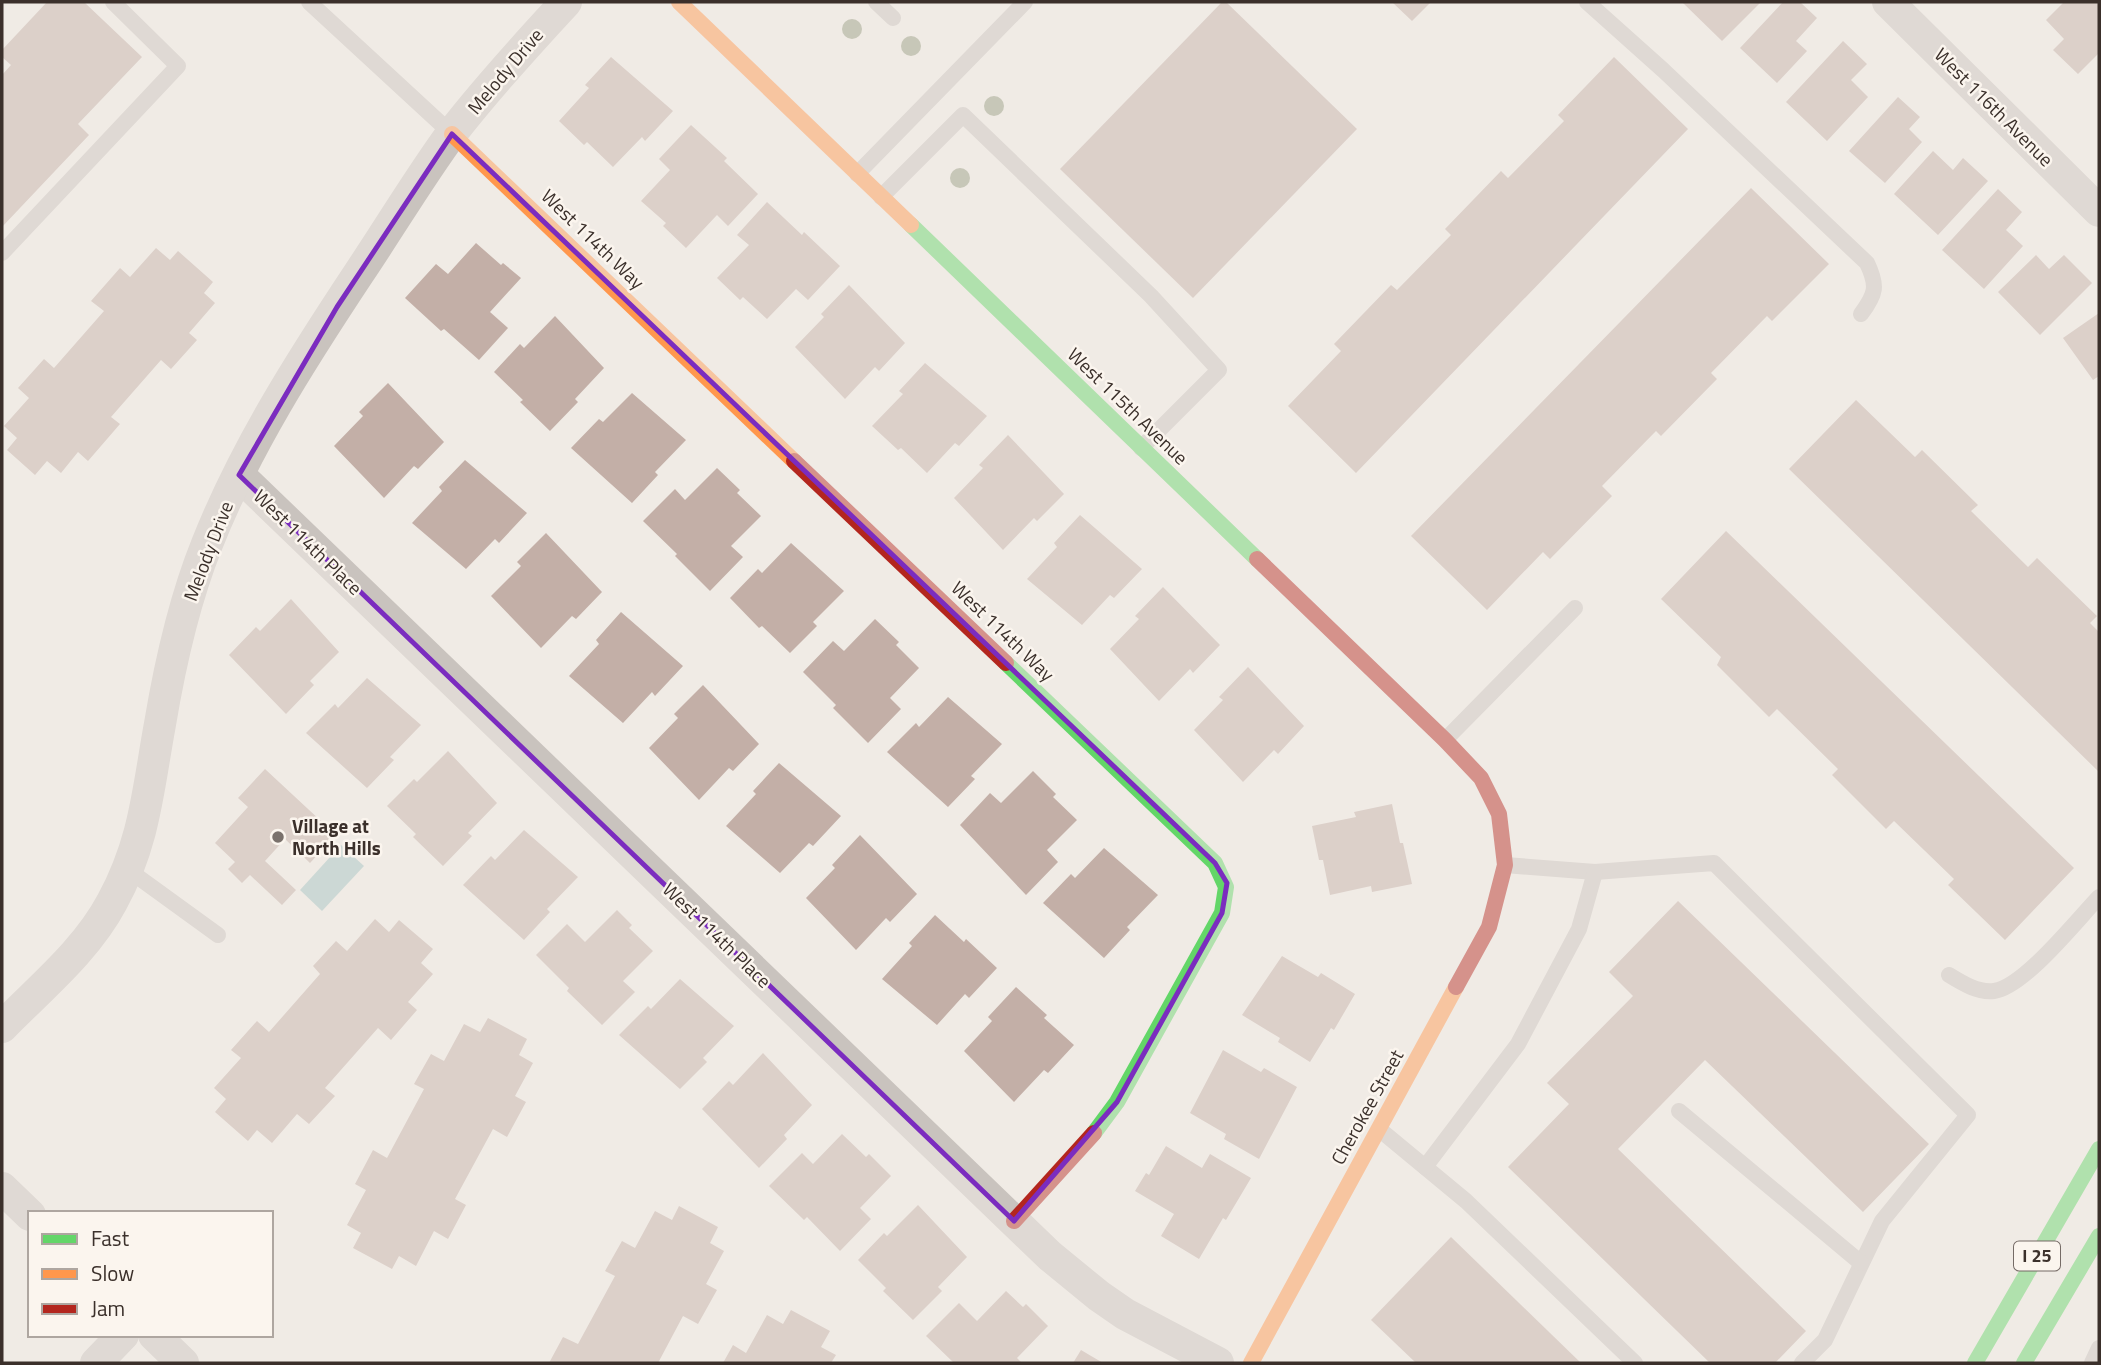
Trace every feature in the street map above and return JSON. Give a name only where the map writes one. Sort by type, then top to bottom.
[{"type":"main road","name":"West 115th Avenue","points":[[679,2],[1445,740],[1481,778],[1499,814],[1505,865]]},
{"type":"main road","name":"West 114th Way","points":[[452,134],[1215,863],[1227,883],[1222,913],[1116,1102],[1088,1141],[1014,1221]]},
{"type":"main road","name":"Cherokee Street","points":[[1251,1363],[1489,927],[1505,865]]},
{"type":"main road","name":"I 25","points":[[1975,1363],[2099,1149]]},
{"type":"main road","points":[[2024,1363],[2099,1236]]},
{"type":"street","name":"Melody Drive","points":[[2,1027],[80,949],[112,902],[127,869],[144,825],[172,664],[192,589],[207,545],[239,475],[279,400],[329,318],[452,134],[565,2]]},
{"type":"street","name":"West 116th Avenue","points":[[1888,2],[2099,211]]},
{"type":"street","name":"West 114th Place","points":[[239,475],[1050,1256],[1125,1314],[1218,1363]]},
{"type":"street","points":[[2,1188],[28,1213]]},
{"type":"street","points":[[96,1363],[121,1337]]},
{"type":"street","points":[[156,1337],[183,1363]]},
{"type":"lane","points":[[2,253],[178,66],[113,2]]},
{"type":"lane","points":[[309,2],[452,134]]},
{"type":"lane","points":[[876,2],[893,18]]},
{"type":"lane","points":[[857,174],[1025,2]]},
{"type":"lane","points":[[1587,2],[1663,69],[1867,264],[1874,279],[1873,298],[1861,314]]},
{"type":"lane","points":[[881,197],[962,116],[1151,296],[1220,370],[1141,448]]},
{"type":"lane","points":[[1445,740],[1575,608]]},
{"type":"lane","points":[[1505,865],[1595,872],[1714,863],[1968,1115],[1882,1221],[1825,1340],[1801,1363]]},
{"type":"lane","points":[[127,869],[218,935]]},
{"type":"lane","points":[[1425,1167],[1518,1044],[1579,929],[1595,872]]},
{"type":"lane","points":[[1949,975],[1969,987],[1992,992],[2010,986],[2031,969],[2099,897]]},
{"type":"lane","points":[[1679,1111],[1861,1263]]},
{"type":"lane","points":[[1379,1129],[1466,1201],[1635,1363]]},
{"type":"lane","points":[[2092,1363],[2099,1348]]},
{"type":"highlighted area","points":[[452,134],[1215,863],[1227,883],[1222,913],[1117,1102],[1014,1221],[239,475],[337,307]]},
{"type":"water","points":[[341,845],[364,866],[322,911],[300,890]]},
{"type":"building","points":[[47,2],[84,2],[142,57],[78,124],[89,135],[2,227],[2,75],[11,65],[2,57],[2,50]]},
{"type":"building","points":[[1222,2],[1226,2],[1357,129],[1193,298],[1060,169]]},
{"type":"building","points":[[1392,2],[1431,2],[1412,21]]},
{"type":"building","points":[[1682,2],[1761,2],[1722,41]]},
{"type":"building","points":[[1783,2],[1800,2],[1817,18],[1796,41],[1807,51],[1777,83],[1740,48]]},
{"type":"building","points":[[2064,2],[2099,2],[2099,53],[2078,74],[2053,50],[2064,39],[2046,20]]},
{"type":"building","points":[[1843,41],[1867,64],[1851,80],[1868,97],[1827,141],[1786,102]]},
{"type":"building","points":[[611,57],[673,111],[645,141],[642,137],[613,167],[587,142],[584,145],[559,121],[589,88],[585,85]]},
{"type":"building","points":[[1614,57],[1688,129],[1356,473],[1288,406],[1341,351],[1334,344],[1391,285],[1397,290],[1451,235],[1445,229],[1501,171],[1508,178],[1564,121],[1558,115]]},
{"type":"building","points":[[1898,97],[1920,117],[1909,129],[1922,142],[1885,183],[1849,151]]},
{"type":"building","points":[[691,125],[727,158],[724,161],[758,194],[728,226],[717,215],[686,248],[663,226],[666,223],[641,201],[670,170],[659,159]]},
{"type":"building","points":[[1933,151],[1953,170],[1963,158],[1988,181],[1938,235],[1894,194]]},
{"type":"building","points":[[1751,188],[1829,264],[1772,321],[1767,316],[1711,373],[1717,379],[1661,436],[1656,431],[1602,486],[1612,496],[1550,559],[1543,552],[1487,610],[1411,536]]},
{"type":"building","points":[[1998,189],[2022,212],[2006,230],[2023,246],[1984,289],[1942,250]]},
{"type":"building","points":[[767,202],[840,266],[808,300],[796,289],[767,319],[743,297],[740,300],[717,278],[749,245],[737,235]]},
{"type":"building","points":[[476,243],[521,278],[490,312],[508,328],[479,360],[444,329],[441,331],[405,298],[436,264],[448,274]]},
{"type":"building","points":[[156,248],[170,260],[178,251],[213,282],[204,293],[215,303],[189,333],[197,340],[171,369],[161,360],[111,417],[120,424],[88,461],[78,452],[61,473],[47,461],[35,475],[7,450],[17,438],[4,426],[29,398],[18,388],[44,359],[54,368],[104,311],[91,301],[120,268],[130,277]]},
{"type":"building","points":[[2036,255],[2049,269],[2064,255],[2092,283],[2040,335],[1998,292]]},
{"type":"building","points":[[849,285],[905,343],[879,371],[875,367],[845,399],[795,347],[824,317],[821,314]]},
{"type":"building","points":[[2099,313],[2099,376],[2093,380],[2063,338]]},
{"type":"building","points":[[555,316],[604,368],[575,399],[578,402],[550,431],[494,372],[520,344],[524,348]]},
{"type":"building","points":[[925,363],[987,416],[959,446],[955,443],[927,473],[901,448],[898,450],[872,426],[903,394],[899,391]]},
{"type":"building","points":[[388,383],[444,442],[418,469],[414,466],[384,498],[334,446],[363,416],[359,412]]},
{"type":"building","points":[[632,393],[686,440],[655,472],[658,475],[632,503],[571,448],[599,419],[603,422]]},
{"type":"building","points":[[1856,400],[1915,457],[1922,450],[1978,505],[1971,511],[2028,567],[2037,558],[2097,616],[2090,623],[2099,632],[2099,772],[1789,469]]},
{"type":"building","points":[[1008,435],[1064,494],[1037,521],[1034,518],[1003,550],[954,498],[983,468],[979,465]]},
{"type":"building","points":[[465,460],[527,513],[499,543],[495,539],[466,569],[412,523],[442,491],[439,487]]},
{"type":"building","points":[[717,468],[740,490],[737,493],[761,516],[731,546],[743,557],[710,591],[643,521],[675,489],[685,500]]},
{"type":"building","points":[[1080,515],[1142,569],[1114,598],[1110,595],[1082,625],[1027,579],[1057,547],[1054,543]]},
{"type":"building","points":[[1726,531],[2074,868],[2005,940],[1948,885],[1954,879],[1894,821],[1886,829],[1832,775],[1838,769],[1777,709],[1769,717],[1717,665],[1721,657],[1661,599]]},
{"type":"building","points":[[546,533],[602,592],[576,619],[572,616],[541,648],[491,596],[521,566],[517,562]]},
{"type":"building","points":[[791,543],[844,591],[813,622],[817,626],[790,653],[762,626],[759,628],[730,598],[758,569],[762,573]]},
{"type":"building","points":[[1163,587],[1220,645],[1193,673],[1190,669],[1159,701],[1110,649],[1139,619],[1135,616]]},
{"type":"building","points":[[291,599],[339,652],[310,681],[314,685],[286,714],[229,655],[256,627],[260,631]]},
{"type":"building","points":[[621,612],[683,666],[655,696],[652,692],[623,723],[569,676],[599,644],[596,640]]},
{"type":"building","points":[[875,619],[899,642],[896,645],[919,668],[890,698],[901,709],[868,743],[833,708],[836,705],[803,672],[833,641],[844,651]]},
{"type":"building","points":[[1248,667],[1304,726],[1278,754],[1274,750],[1243,782],[1194,730],[1223,700],[1219,697]]},
{"type":"building","points":[[367,678],[421,725],[390,757],[394,760],[367,788],[306,733],[335,704],[338,708]]},
{"type":"building","points":[[703,685],[759,744],[733,771],[729,768],[699,800],[649,748],[678,718],[674,714]]},
{"type":"building","points":[[948,697],[1002,744],[971,776],[975,779],[948,807],[887,752],[916,723],[919,727]]},
{"type":"building","points":[[448,751],[497,803],[468,833],[472,836],[443,866],[413,837],[416,834],[387,806],[414,779],[417,782]]},
{"type":"building","points":[[779,763],[841,816],[813,846],[809,843],[780,873],[726,826],[756,794],[753,791]]},
{"type":"building","name":"Village at North Hills","points":[[265,769],[336,835],[310,863],[285,839],[265,861],[296,890],[282,905],[250,875],[242,883],[228,869],[235,862],[215,843],[248,807],[238,798]]},
{"type":"building","points":[[1033,771],[1056,794],[1053,797],[1077,820],[1047,850],[1058,862],[1026,895],[960,825],[990,793],[1001,803]]},
{"type":"building","points":[[1392,804],[1412,884],[1372,892],[1371,886],[1330,895],[1312,826],[1356,817],[1354,812]]},
{"type":"building","points":[[524,830],[578,877],[547,909],[550,912],[524,940],[463,885],[491,856],[495,860]]},
{"type":"building","points":[[860,835],[917,894],[890,922],[886,918],[856,950],[806,898],[835,868],[832,865]]},
{"type":"building","points":[[1104,848],[1158,895],[1127,927],[1130,930],[1104,958],[1043,903],[1071,874],[1075,878]]},
{"type":"building","points":[[1678,901],[1929,1144],[1863,1212],[1705,1060],[1618,1149],[1806,1331],[1775,1363],[1710,1363],[1508,1167],[1569,1104],[1547,1083],[1633,996],[1609,972]]},
{"type":"building","points":[[617,910],[632,925],[629,928],[653,951],[623,981],[635,992],[602,1025],[567,991],[569,988],[536,955],[567,924],[585,942]]},
{"type":"building","points":[[935,915],[997,968],[969,998],[965,994],[937,1025],[882,979],[912,946],[909,943]]},
{"type":"building","points":[[375,919],[389,932],[399,920],[433,949],[421,963],[433,974],[408,1002],[417,1010],[391,1040],[378,1028],[325,1088],[335,1096],[309,1124],[297,1114],[272,1143],[257,1130],[248,1141],[215,1112],[226,1099],[214,1088],[241,1058],[231,1050],[257,1021],[269,1032],[320,974],[313,966],[336,941],[347,951]]},
{"type":"building","points":[[1282,956],[1318,977],[1321,973],[1355,994],[1334,1030],[1331,1028],[1310,1062],[1278,1042],[1280,1038],[1242,1015]]},
{"type":"building","points":[[680,979],[734,1026],[703,1058],[707,1062],[680,1089],[619,1035],[648,1006],[651,1009]]},
{"type":"building","points":[[1016,987],[1047,1015],[1044,1018],[1074,1045],[1048,1073],[1044,1070],[1014,1102],[964,1051],[992,1021],[988,1017]]},
{"type":"building","points":[[488,1018],[527,1039],[519,1055],[533,1063],[515,1096],[526,1102],[507,1137],[493,1129],[455,1199],[466,1205],[448,1239],[434,1231],[416,1266],[399,1256],[392,1269],[353,1248],[361,1233],[347,1225],[366,1190],[355,1184],[373,1150],[387,1158],[424,1089],[414,1084],[431,1054],[444,1061],[464,1024],[480,1032]]},
{"type":"building","points":[[1223,1050],[1261,1072],[1264,1068],[1297,1087],[1259,1159],[1224,1139],[1226,1134],[1190,1113]]},
{"type":"building","points":[[763,1053],[812,1105],[784,1135],[787,1139],[759,1168],[702,1109],[729,1081],[733,1085]]},
{"type":"building","points":[[842,1134],[866,1157],[869,1154],[891,1176],[860,1208],[871,1219],[840,1251],[807,1217],[804,1220],[769,1186],[802,1153],[813,1164]]},
{"type":"building","points":[[1166,1146],[1202,1168],[1210,1154],[1251,1178],[1199,1259],[1161,1236],[1174,1214],[1135,1191],[1146,1173],[1149,1175]]},
{"type":"building","points":[[918,1205],[967,1257],[938,1287],[942,1291],[913,1320],[883,1291],[886,1288],[858,1260],[884,1233],[887,1236]]},
{"type":"building","points":[[679,1206],[718,1227],[710,1243],[724,1251],[706,1284],[717,1290],[698,1324],[683,1316],[658,1363],[549,1363],[563,1337],[578,1344],[615,1276],[605,1271],[622,1241],[635,1248],[655,1211],[672,1220]]},
{"type":"building","points":[[1451,1237],[1581,1363],[1416,1363],[1371,1320]]},
{"type":"building","points":[[1006,1291],[1023,1307],[1026,1304],[1048,1326],[1017,1358],[1022,1363],[954,1363],[926,1336],[959,1303],[977,1321]]},
{"type":"building","points":[[791,1310],[830,1331],[821,1347],[836,1355],[831,1363],[723,1363],[733,1345],[746,1353],[767,1315],[783,1324]]},
{"type":"building","points":[[1081,1350],[1103,1363],[1073,1363]]},
{"type":"traffic: fast","points":[[911,225],[1257,559]]},
{"type":"traffic: fast","points":[[1006,663],[1215,863],[1226,887],[1222,913],[1117,1102],[1094,1133]]},
{"type":"traffic: fast","points":[[1975,1363],[2099,1149]]},
{"type":"traffic: fast","points":[[2024,1363],[2099,1236]]},
{"type":"traffic: slow","points":[[679,2],[911,225]]},
{"type":"traffic: slow","points":[[452,134],[794,461]]},
{"type":"traffic: slow","points":[[1251,1363],[1456,987]]},
{"type":"traffic: jam","points":[[794,461],[1006,663]]},
{"type":"traffic: jam","points":[[1257,559],[1445,740],[1481,778],[1499,814],[1505,865],[1489,927],[1456,987]]},
{"type":"traffic: jam","points":[[1014,1221],[1094,1133]]},
{"type":"place","name":"Village at North Hills","points":[[278,837]]}]
